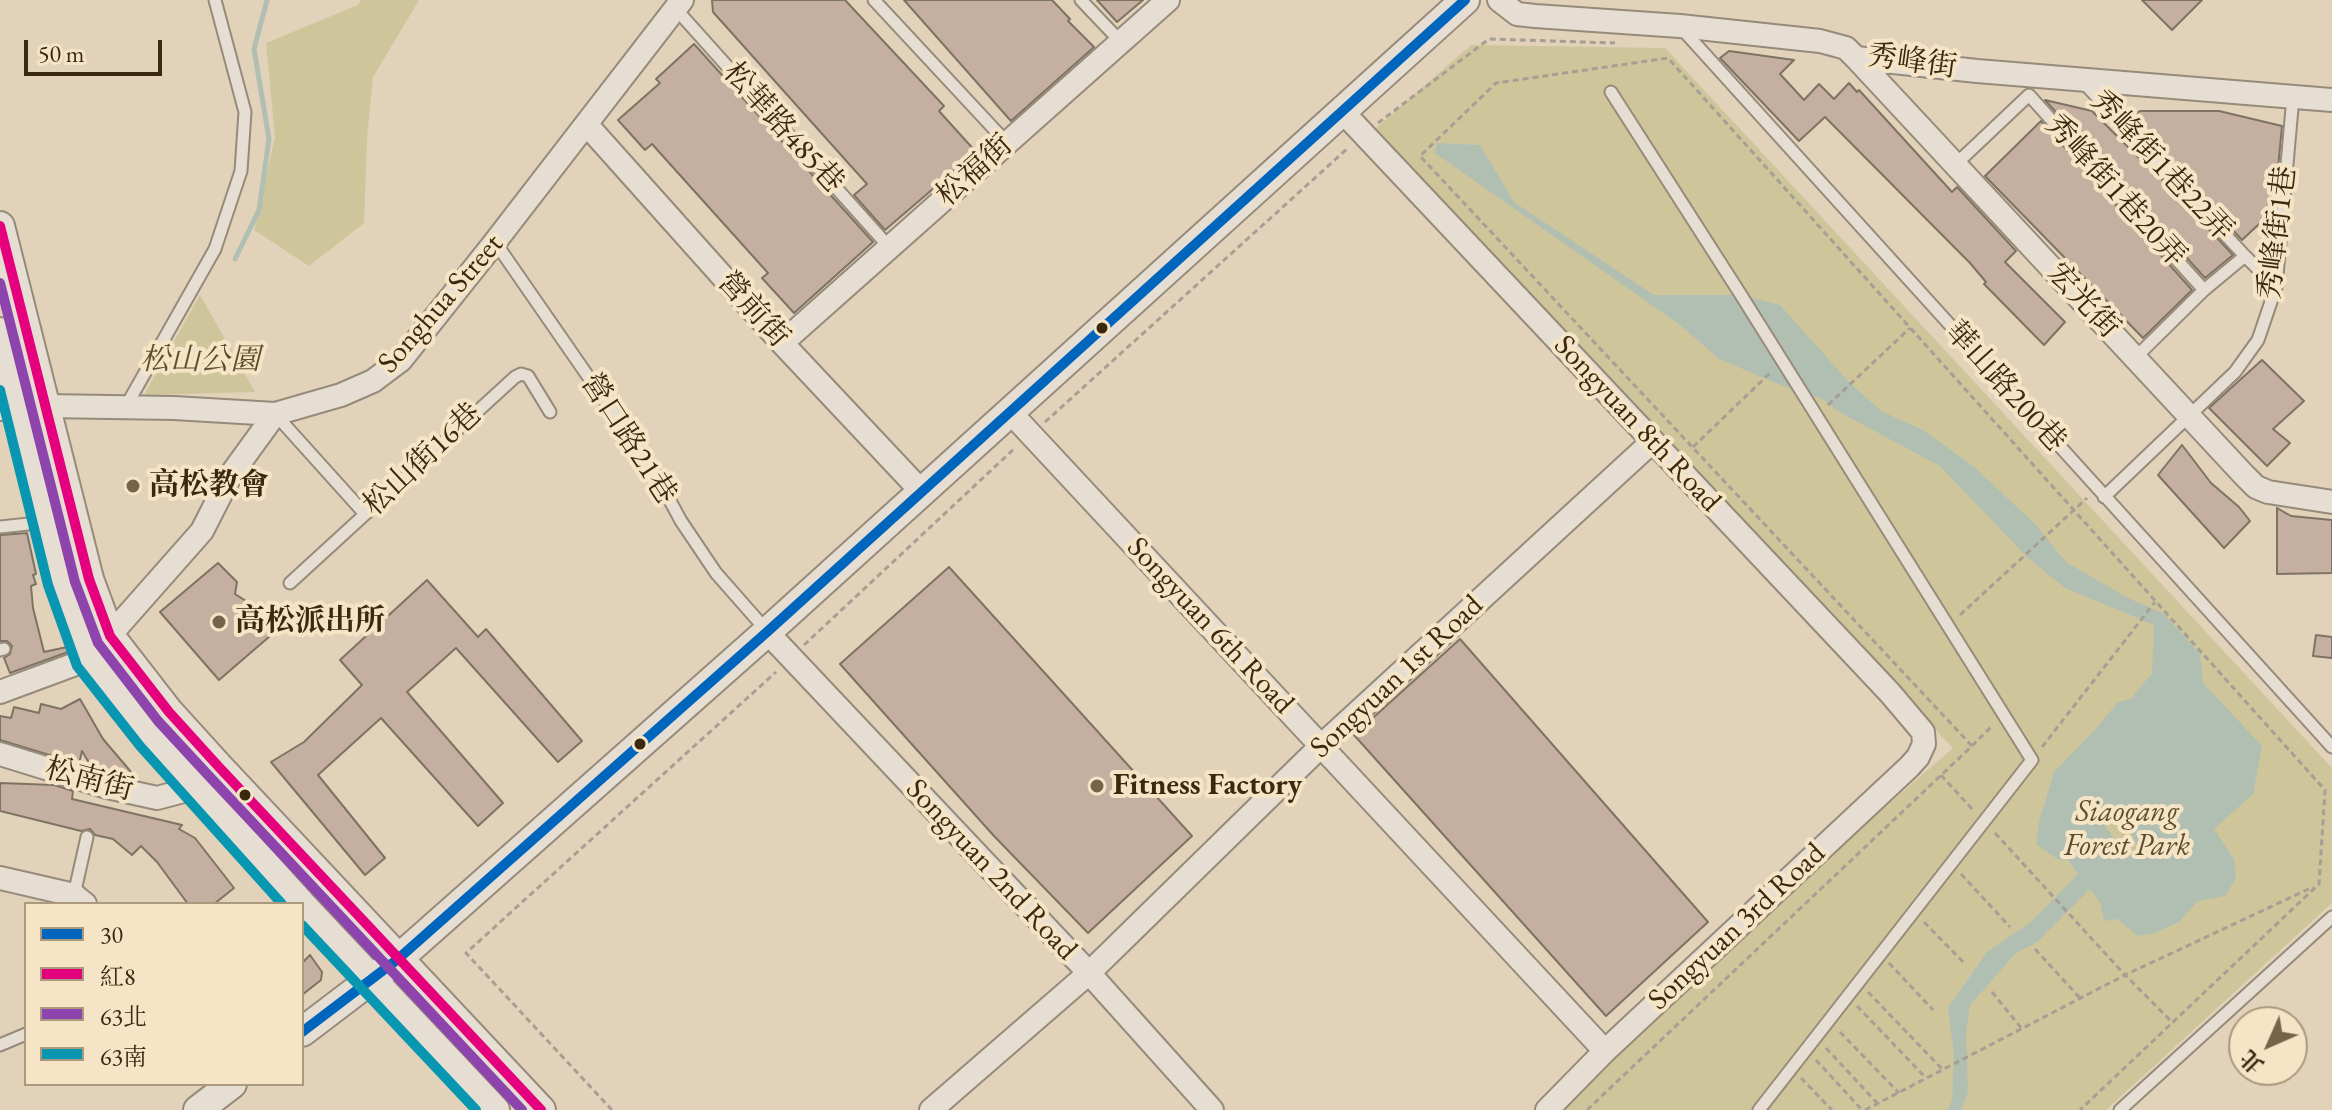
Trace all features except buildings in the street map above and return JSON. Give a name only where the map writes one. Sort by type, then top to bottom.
[{"type":"street","name":"松福街","points":[[782,343],[1168,0]]},
{"type":"street","points":[[304,1031],[373,981],[767,632],[1465,0]]},
{"type":"street","name":"秀峰街","points":[[1499,0],[1517,14],[1680,26],[1820,41],[1846,48],[1856,58],[2332,100]]},
{"type":"street","name":"Songhua Street","points":[[22,408],[174,408],[275,414],[341,395],[373,381],[401,360],[587,125],[678,4]]},
{"type":"street","name":"宏光街","points":[[1856,58],[2256,487],[2268,492],[2332,502]]},
{"type":"street","name":"Songyuan 8th Road","points":[[1341,110],[1890,693],[1923,732],[1924,744]]},
{"type":"street","name":"營前街","points":[[587,125],[782,343],[922,492]]},
{"type":"street","points":[[0,226],[22,408],[110,636],[169,712],[218,766],[541,1110]]},
{"type":"street","points":[[0,332],[22,408],[62,582],[89,659],[150,737],[300,902]]},
{"type":"street","name":"Songyuan 6th Road","points":[[1010,412],[1605,1051]]},
{"type":"street","points":[[0,692],[89,659],[202,531],[230,476],[275,414]]},
{"type":"street","name":"Songyuan 1st Road","points":[[931,1110],[1089,973],[1322,745],[1653,441]]},
{"type":"street","name":"Songyuan 2nd Road","points":[[767,632],[1089,973],[1212,1110]]},
{"type":"street","name":"Songyuan 3rd Road","points":[[1547,1110],[1605,1051],[1909,767],[1924,744]]},
{"type":"street","name":"松南街","points":[[0,754],[107,787],[157,798],[195,788],[218,766]]},
{"type":"street","points":[[0,878],[80,900]]},
{"type":"street","points":[[304,906],[495,1110]]},
{"type":"street","points":[[198,1110],[229,1086]]},
{"type":"lane","points":[[125,409],[215,249],[241,171],[245,112],[215,0]]},
{"type":"lane","points":[[874,0],[1007,143]]},
{"type":"lane","points":[[1081,0],[1121,43]]},
{"type":"lane","name":"松華路485巷","points":[[678,4],[890,248]]},
{"type":"lane","name":"華山路200巷","points":[[1680,26],[2332,747]]},
{"type":"lane","name":"秀峰街1巷22弄","points":[[2080,79],[2276,287]]},
{"type":"lane","points":[[1611,92],[2032,760],[1759,1110]]},
{"type":"lane","name":"秀峰街1巷20弄","points":[[1956,164],[2029,95],[2204,290]]},
{"type":"lane","name":"秀峰街1巷","points":[[2101,493],[2235,372],[2258,340],[2276,287],[2293,97]]},
{"type":"lane","name":"營口路21巷","points":[[495,242],[655,473],[681,521],[716,573],[767,632]]},
{"type":"lane","points":[[2135,358],[2204,290],[2245,256]]},
{"type":"lane","name":"松山街16巷","points":[[290,583],[515,377],[521,374],[528,376],[550,412]]},
{"type":"lane","points":[[275,414],[365,514]]},
{"type":"lane","points":[[0,527],[47,522]]},
{"type":"lane","points":[[80,900],[87,837]]},
{"type":"lane","points":[[2120,1110],[2332,917]]},
{"type":"lane","points":[[0,1045],[24,1035]]},
{"type":"path","points":[[612,1110],[466,953],[791,659],[1030,434],[1363,134],[1489,39],[1616,43]]},
{"type":"path","points":[[1972,746],[1420,156],[1496,83],[1668,58],[2325,790],[2319,884],[2080,1110]]},
{"type":"path","points":[[1817,415],[1911,327]]},
{"type":"path","points":[[1692,448],[1783,361]]},
{"type":"path","points":[[1948,625],[2074,510],[2101,493]]},
{"type":"path","points":[[2032,760],[2156,602]]},
{"type":"path","points":[[1587,1110],[2004,715]]},
{"type":"path","points":[[1941,775],[2173,1023]]},
{"type":"path","points":[[1951,863],[2010,927]]},
{"type":"path","points":[[1805,1050],[1864,1110],[2125,975],[2319,884]]},
{"type":"path","points":[[1914,911],[1966,965]]},
{"type":"path","points":[[2035,949],[2080,998]]},
{"type":"path","points":[[1881,954],[1933,1010]]},
{"type":"path","points":[[1858,982],[1943,1070]]},
{"type":"path","points":[[1992,992],[2022,1029]]},
{"type":"path","points":[[1848,996],[1926,1078]]},
{"type":"path","points":[[1829,1020],[1899,1093]]},
{"type":"path","points":[[1815,1037],[1878,1104]]},
{"type":"path","points":[[1791,1068],[1832,1110]]},
{"type":"green space","points":[[361,0],[419,0],[373,77],[364,223],[309,266],[254,230],[275,137],[266,43],[358,5]]},
{"type":"green space","name":"Siaogang Forest Park","points":[[1471,45],[1665,48],[2332,768],[2332,903],[2106,1110],[1547,1110],[1605,1051],[1953,748],[1367,136]]},
{"type":"green space","name":"松山公園","points":[[200,295],[255,392],[144,395]]},
{"type":"shaded area","points":[[1437,143],[1480,145],[1514,202],[1654,295],[1741,295],[1780,305],[1848,381],[1881,411],[1923,430],[1973,466],[2035,524],[2066,562],[2128,598],[2164,614],[2200,654],[2203,683],[2262,746],[2253,794],[2214,829],[2234,859],[2236,878],[2225,896],[2198,901],[2179,922],[2155,933],[2138,936],[2117,919],[2104,921],[2100,902],[2090,889],[2037,942],[2016,953],[1970,1005],[1966,1034],[1968,1092],[1961,1110],[1948,1110],[1952,1100],[1954,1055],[1948,1008],[1987,952],[2031,922],[2078,874],[2068,859],[2059,860],[2036,844],[2039,822],[2054,772],[2118,702],[2131,699],[2152,673],[2154,625],[2065,588],[2027,557],[1940,466],[1841,413],[1822,399],[1719,359],[1680,325],[1435,153]],"holes":[[[2104,805],[2130,831],[2137,846],[2133,852],[2125,854],[2098,816]]]},
{"type":"waterway","points":[[235,259],[259,210],[269,139],[254,49],[267,0]]},
{"type":"transit line","name":"30","points":[[304,1030],[398,959],[767,632],[1465,0]]},
{"type":"transit line","name":"紅8","points":[[0,226],[89,579],[110,636],[169,712],[218,766],[541,1110]]},
{"type":"transit line","name":"63北","points":[[0,283],[75,582],[98,643],[158,721],[522,1110]]},
{"type":"transit line","name":"63南","points":[[0,390],[48,585],[77,666],[140,746],[280,902]]},
{"type":"transit line","name":"63南","points":[[304,927],[476,1110]]},
{"type":"place","name":"高松教會","points":[[133,486]]},
{"type":"place","name":"高松派出所","points":[[219,622]]},
{"type":"place","name":"Fitness Factory","points":[[1097,786]]}]
